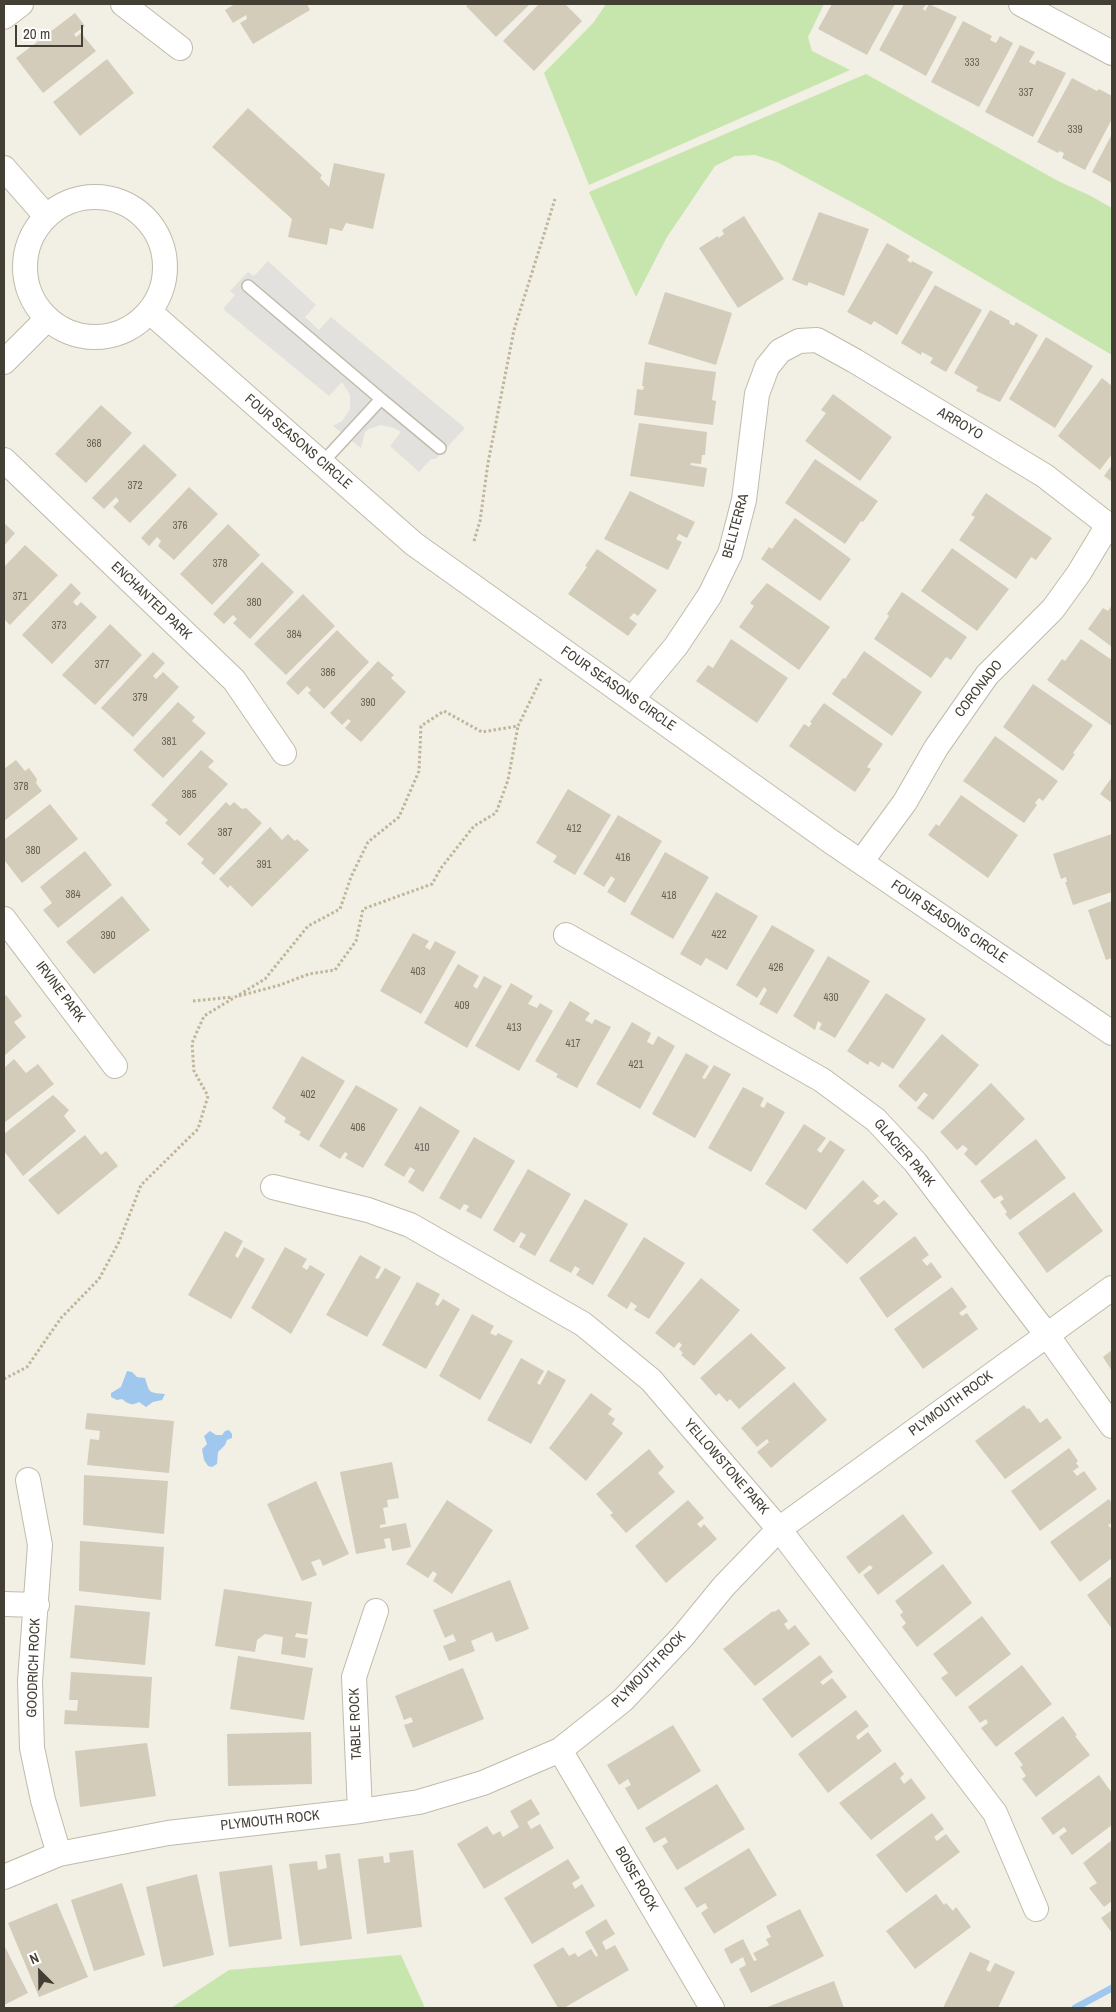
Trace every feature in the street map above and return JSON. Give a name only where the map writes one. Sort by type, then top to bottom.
[{"type":"street","points":[[4,17],[21,4]]},
{"type":"street","points":[[123,4],[180,48]]},
{"type":"street","points":[[1021,4],[1112,53]]},
{"type":"street","points":[[4,168],[46,216]]},
{"type":"street","points":[[89,197],[112,198],[134,208],[152,224],[163,245],[166,269],[162,292],[150,312],[132,327],[111,336],[88,338],[66,332],[47,319],[33,301],[25,279],[25,256],[32,234],[46,216],[66,203],[89,197]]},
{"type":"street","name":"FOUR SEASONS CIRCLE","points":[[150,312],[414,544],[861,862],[1112,1033]]},
{"type":"street","points":[[4,362],[47,319]]},
{"type":"street","name":"ARROYO","points":[[799,341],[817,340],[855,361],[1045,476],[1110,526]]},
{"type":"street","name":"BELLTERRA","points":[[632,699],[676,646],[710,595],[730,554],[744,500],[758,394],[766,367],[780,350],[799,341]]},
{"type":"street","name":"ENCHANTED PARK","points":[[4,460],[234,680],[284,753]]},
{"type":"street","name":"CORONADO","points":[[861,862],[904,802],[936,748],[987,675],[1053,609],[1110,526]]},
{"type":"street","name":"IRVINE PARK","points":[[4,919],[115,1066]]},
{"type":"street","name":"GLACIER PARK","points":[[566,935],[822,1080],[876,1120],[915,1162],[1047,1335],[1112,1426]]},
{"type":"street","name":"YELLOWSTONE PARK","points":[[273,1187],[368,1210],[410,1225],[583,1324],[651,1380],[779,1529],[995,1813],[1036,1910]]},
{"type":"street","name":"PLYMOUTH ROCK","points":[[4,1877],[59,1854],[168,1833],[360,1811],[419,1802],[483,1783],[560,1750],[623,1700],[683,1636],[724,1586],[779,1529],[1112,1288]]},
{"type":"street","name":"GOODRICH ROCK","points":[[28,1480],[40,1545],[30,1681],[32,1748],[59,1854]]},
{"type":"street","points":[[4,1604],[37,1605]]},
{"type":"street","name":"TABLE ROCK","points":[[360,1811],[354,1677],[376,1611]]},
{"type":"street","name":"BOISE ROCK","points":[[560,1750],[712,2008]]},
{"type":"lane","points":[[248,286],[440,448]]},
{"type":"lane","points":[[322,463],[381,399]]},
{"type":"path","points":[[474,541],[480,521],[488,463],[514,330],[556,199]]},
{"type":"path","points":[[192,1001],[219,1000],[259,992],[308,974],[335,970],[356,941],[363,909],[432,884],[441,868],[474,826],[496,813],[508,780],[518,726],[541,680]]},
{"type":"path","points":[[4,1380],[27,1367],[61,1318],[99,1279],[119,1242],[141,1185],[198,1129],[208,1096],[194,1071],[192,1043],[204,1016],[265,979],[308,926],[340,909],[351,877],[368,842],[399,817],[419,771],[421,726],[444,711],[482,732],[518,726]]},
{"type":"green space","points":[[606,4],[824,4],[808,37],[812,51],[850,70],[589,185],[544,73],[594,22]]},
{"type":"green space","points":[[866,74],[1060,182],[1112,208],[1112,355],[870,212],[777,162],[755,155],[735,156],[715,166],[667,237],[636,297],[589,192]]},
{"type":"green space","points":[[401,1955],[425,2008],[171,2008],[229,1970]]},
{"type":"shaded area","points":[[268,261],[316,305],[305,317],[319,330],[331,317],[465,428],[436,459],[431,459],[419,472],[390,446],[401,432],[381,425],[365,432],[361,448],[333,426],[342,421],[350,409],[350,395],[342,382],[329,396],[223,309],[235,295],[230,291],[248,272],[254,276]]},
{"type":"water","points":[[127,1371],[132,1372],[137,1377],[145,1378],[150,1391],[165,1394],[162,1400],[153,1402],[146,1407],[139,1402],[130,1404],[122,1399],[117,1400],[111,1397],[111,1393],[121,1387]]},
{"type":"water","points":[[229,1430],[232,1438],[227,1440],[218,1452],[217,1464],[212,1467],[208,1466],[204,1460],[202,1449],[207,1444],[204,1436],[210,1431],[216,1435],[222,1435],[225,1431]]},
{"type":"building","points":[[235,4],[307,4],[310,10],[253,44],[240,23],[247,19],[246,15],[233,23],[225,10]]},
{"type":"building","points":[[469,4],[530,4],[496,37],[466,6]]},
{"type":"building","points":[[539,4],[565,4],[582,21],[534,71],[503,41]]},
{"type":"building","points":[[832,4],[895,4],[867,55],[818,29]]},
{"type":"building","points":[[904,4],[926,4],[923,9],[925,11],[929,4],[957,17],[926,76],[879,50]]},
{"type":"building","points":[[75,13],[85,26],[74,34],[76,37],[81,33],[96,51],[43,93],[16,58]]},
{"type":"building","points":[[963,21],[992,36],[990,40],[996,43],[1000,36],[1013,43],[979,107],[931,82]]},
{"type":"building","points":[[1020,45],[1035,52],[1029,62],[1035,65],[1037,60],[1066,73],[1033,137],[985,112]]},
{"type":"building","points":[[107,59],[134,93],[80,136],[53,102]]},
{"type":"building","points":[[1072,78],[1097,91],[1099,89],[1112,96],[1112,119],[1085,170],[1062,158],[1064,153],[1059,151],[1058,153],[1037,142]]},
{"type":"building","points":[[248,108],[322,175],[320,178],[329,187],[334,163],[385,174],[373,229],[346,223],[342,231],[330,228],[327,245],[288,237],[292,219],[212,147]]},
{"type":"building","points":[[1112,134],[1112,183],[1092,172]]},
{"type":"building","points":[[819,212],[869,229],[844,296],[809,282],[807,286],[792,280]]},
{"type":"building","points":[[744,216],[784,279],[738,308],[699,248],[718,236],[719,238],[724,234],[722,230]]},
{"type":"building","points":[[887,243],[910,256],[907,260],[911,263],[912,261],[933,272],[897,335],[874,321],[871,325],[847,312]]},
{"type":"building","points":[[935,285],[982,310],[946,372],[930,363],[933,358],[922,352],[921,355],[901,343]]},
{"type":"building","points":[[665,292],[732,313],[716,365],[648,344]]},
{"type":"building","points":[[990,310],[1010,321],[1009,323],[1014,326],[1016,322],[1038,335],[1000,402],[976,391],[978,387],[954,373]]},
{"type":"building","points":[[1046,337],[1093,366],[1055,428],[1009,399]]},
{"type":"building","points":[[645,362],[716,372],[712,400],[716,401],[713,425],[634,415],[637,389],[643,390],[644,386],[642,386]]},
{"type":"building","points":[[1102,378],[1112,386],[1112,454],[1100,470],[1058,436]]},
{"type":"building","points":[[833,394],[892,437],[860,481],[805,441],[826,413],[821,410]]},
{"type":"building","points":[[101,405],[132,433],[86,483],[55,454]]},
{"type":"building","points":[[639,423],[707,432],[705,455],[702,455],[701,464],[691,463],[690,465],[707,468],[704,487],[630,476]]},
{"type":"building","points":[[144,444],[177,475],[130,523],[113,507],[119,501],[116,497],[104,509],[92,498]]},
{"type":"building","points":[[815,459],[878,501],[845,544],[785,503]]},
{"type":"building","points":[[1112,465],[1112,482],[1104,476]]},
{"type":"building","points":[[189,487],[218,514],[174,560],[158,546],[161,541],[157,537],[149,546],[141,538]]},
{"type":"building","points":[[630,491],[695,522],[687,538],[679,534],[676,539],[682,542],[668,570],[604,539]]},
{"type":"building","points":[[986,493],[1052,538],[1036,560],[1031,557],[1016,579],[959,540],[975,517],[971,515]]},
{"type":"building","points":[[795,518],[851,559],[820,601],[761,559],[769,547],[772,549]]},
{"type":"building","points":[[4,523],[15,533],[4,546]]},
{"type":"building","points":[[228,524],[260,555],[212,605],[180,574]]},
{"type":"building","points":[[25,545],[58,575],[10,625],[4,619],[4,567]]},
{"type":"building","points":[[952,548],[1009,589],[977,631],[921,591]]},
{"type":"building","points":[[597,549],[657,590],[638,616],[634,613],[629,618],[637,624],[628,636],[568,594]]},
{"type":"building","points":[[262,562],[294,592],[250,639],[233,623],[237,619],[233,615],[224,624],[213,614]]},
{"type":"building","points":[[71,583],[81,593],[73,602],[77,606],[81,602],[97,617],[52,664],[22,635]]},
{"type":"building","points":[[767,583],[830,627],[799,670],[739,627],[754,606],[750,603]]},
{"type":"building","points":[[902,592],[967,637],[951,660],[946,657],[931,678],[874,639],[889,616],[887,614]]},
{"type":"building","points":[[303,594],[335,626],[286,675],[254,644]]},
{"type":"building","points":[[1112,605],[1112,647],[1088,629],[1103,608],[1108,611]]},
{"type":"building","points":[[110,624],[142,655],[95,705],[62,675]]},
{"type":"building","points":[[337,630],[369,662],[324,709],[308,693],[311,690],[307,686],[298,695],[286,683]]},
{"type":"building","points":[[731,639],[788,678],[757,723],[696,681],[708,665],[713,668]]},
{"type":"building","points":[[1081,639],[1112,660],[1112,726],[1047,680],[1062,659],[1065,661]]},
{"type":"building","points":[[864,651],[922,692],[892,736],[832,694]]},
{"type":"building","points":[[153,652],[165,663],[153,676],[156,679],[163,672],[179,687],[133,737],[101,708]]},
{"type":"building","points":[[378,661],[394,675],[391,678],[406,692],[361,742],[345,728],[351,721],[348,719],[342,725],[330,713]]},
{"type":"building","points":[[1033,684],[1093,725],[1063,771],[1003,727]]},
{"type":"building","points":[[178,702],[195,717],[192,721],[206,733],[163,778],[133,750]]},
{"type":"building","points":[[824,703],[883,744],[867,767],[871,769],[855,792],[789,746],[804,724],[809,727],[812,723],[810,722]]},
{"type":"building","points":[[995,736],[1058,781],[1043,801],[1039,798],[1035,803],[1037,805],[1024,823],[963,781]]},
{"type":"building","points":[[201,750],[214,761],[208,767],[228,784],[180,836],[165,823],[168,820],[151,805]]},
{"type":"building","points":[[16,760],[25,771],[29,768],[37,779],[36,783],[42,791],[4,821],[4,769]]},
{"type":"building","points":[[1112,777],[1112,803],[1100,794]]},
{"type":"building","points":[[568,789],[611,815],[575,875],[553,862],[557,856],[536,843]]},
{"type":"building","points":[[961,795],[1018,835],[988,878],[928,835],[936,824],[939,826]]},
{"type":"building","points":[[226,802],[230,806],[234,802],[242,809],[246,808],[262,823],[214,875],[201,863],[204,859],[187,844]]},
{"type":"building","points":[[50,804],[78,839],[22,883],[4,862],[4,840]]},
{"type":"building","points":[[618,815],[662,841],[625,903],[607,892],[615,879],[611,876],[604,887],[583,874]]},
{"type":"building","points":[[270,827],[282,840],[288,834],[309,850],[252,907],[230,885],[228,888],[219,879]]},
{"type":"building","points":[[1112,834],[1112,892],[1073,905],[1065,882],[1067,882],[1066,877],[1061,879],[1053,854]]},
{"type":"building","points":[[85,851],[112,885],[58,928],[43,910],[52,903],[40,887]]},
{"type":"building","points":[[665,852],[709,877],[673,939],[630,914]]},
{"type":"building","points":[[716,892],[758,916],[727,970],[706,958],[701,966],[680,954]]},
{"type":"building","points":[[122,896],[150,930],[94,974],[66,942]]},
{"type":"building","points":[[1112,901],[1112,958],[1106,960],[1088,910]]},
{"type":"building","points":[[772,925],[815,950],[777,1014],[759,1004],[767,990],[764,987],[757,998],[736,985]]},
{"type":"building","points":[[413,933],[429,941],[425,947],[430,950],[435,941],[456,952],[421,1014],[380,991]]},
{"type":"building","points":[[828,956],[870,981],[835,1038],[819,1029],[822,1024],[818,1021],[815,1030],[793,1016]]},
{"type":"building","points":[[458,964],[479,976],[473,986],[477,989],[484,976],[502,986],[467,1048],[424,1023]]},
{"type":"building","points":[[511,983],[533,996],[528,1004],[537,1008],[540,1003],[553,1011],[519,1071],[475,1046]]},
{"type":"building","points":[[886,993],[926,1019],[893,1069],[882,1062],[879,1067],[870,1061],[868,1065],[847,1051]]},
{"type":"building","points":[[6,995],[22,1016],[14,1022],[26,1037],[4,1056],[4,997]]},
{"type":"building","points":[[570,1001],[590,1013],[585,1020],[592,1024],[595,1019],[611,1027],[577,1088],[556,1077],[558,1074],[535,1061]]},
{"type":"building","points":[[632,1022],[651,1033],[647,1042],[653,1045],[658,1036],[675,1046],[640,1109],[596,1084]]},
{"type":"building","points":[[942,1034],[979,1065],[933,1120],[917,1108],[928,1095],[924,1092],[916,1102],[898,1086]]},
{"type":"building","points":[[686,1053],[709,1066],[702,1078],[705,1079],[714,1065],[731,1074],[695,1138],[652,1114]]},
{"type":"building","points":[[302,1056],[345,1081],[309,1141],[299,1135],[301,1132],[284,1122],[286,1118],[272,1108]]},
{"type":"building","points":[[14,1059],[26,1073],[38,1064],[54,1084],[4,1123],[4,1068]]},
{"type":"building","points":[[991,1083],[1025,1119],[976,1166],[964,1154],[968,1149],[963,1145],[957,1150],[940,1132]]},
{"type":"building","points":[[356,1085],[398,1109],[363,1168],[345,1158],[348,1154],[345,1152],[340,1159],[319,1146]]},
{"type":"building","points":[[743,1087],[764,1098],[760,1106],[764,1108],[767,1102],[785,1112],[751,1172],[708,1148]]},
{"type":"building","points":[[53,1095],[69,1110],[64,1116],[76,1131],[23,1176],[4,1151],[4,1134]]},
{"type":"building","points":[[420,1106],[460,1131],[423,1192],[408,1182],[415,1170],[410,1167],[404,1177],[384,1165]]},
{"type":"building","points":[[804,1124],[826,1138],[817,1150],[821,1153],[830,1140],[845,1150],[806,1210],[765,1184]]},
{"type":"building","points":[[85,1135],[101,1155],[106,1151],[118,1166],[58,1215],[28,1180]]},
{"type":"building","points":[[474,1137],[515,1161],[481,1219],[466,1211],[469,1206],[464,1204],[460,1210],[439,1198]]},
{"type":"building","points":[[1036,1139],[1066,1178],[1010,1220],[1000,1202],[1004,1199],[1001,1195],[994,1199],[980,1181]]},
{"type":"building","points":[[528,1169],[571,1194],[535,1256],[519,1247],[526,1235],[521,1232],[514,1243],[493,1230]]},
{"type":"building","points":[[863,1180],[879,1196],[873,1201],[878,1205],[884,1200],[898,1214],[847,1264],[812,1230]]},
{"type":"building","points":[[1074,1192],[1103,1231],[1047,1273],[1018,1233]]},
{"type":"building","points":[[585,1199],[628,1224],[593,1285],[576,1275],[580,1269],[575,1266],[571,1273],[549,1261]]},
{"type":"building","points":[[225,1231],[243,1241],[235,1256],[238,1258],[244,1247],[265,1259],[231,1319],[188,1295]]},
{"type":"building","points":[[915,1236],[929,1255],[922,1260],[927,1266],[931,1262],[942,1277],[887,1318],[859,1278]]},
{"type":"building","points":[[644,1237],[685,1263],[649,1319],[634,1310],[637,1306],[631,1302],[627,1309],[607,1296]]},
{"type":"building","points":[[285,1247],[307,1259],[302,1267],[307,1270],[310,1265],[325,1274],[291,1334],[251,1308]]},
{"type":"building","points":[[360,1255],[381,1267],[375,1278],[378,1279],[385,1268],[401,1277],[367,1337],[326,1315]]},
{"type":"building","points":[[701,1278],[740,1310],[694,1366],[681,1355],[683,1353],[679,1349],[682,1345],[679,1342],[674,1348],[655,1333]]},
{"type":"building","points":[[417,1282],[440,1294],[435,1304],[438,1306],[443,1299],[460,1309],[426,1369],[382,1345]]},
{"type":"building","points":[[952,1287],[967,1307],[959,1313],[962,1316],[967,1313],[978,1329],[923,1369],[894,1329]]},
{"type":"building","points":[[472,1314],[494,1326],[490,1333],[496,1336],[498,1333],[513,1341],[480,1400],[439,1376]]},
{"type":"building","points":[[751,1333],[786,1368],[739,1409],[730,1399],[727,1402],[719,1393],[716,1396],[700,1378]]},
{"type":"building","points":[[1112,1350],[1112,1371],[1103,1357]]},
{"type":"building","points":[[521,1358],[544,1371],[537,1383],[540,1385],[548,1370],[566,1380],[531,1444],[487,1420]]},
{"type":"building","points":[[794,1382],[827,1420],[771,1468],[757,1452],[769,1442],[767,1439],[757,1447],[741,1428]]},
{"type":"building","points":[[591,1393],[612,1409],[608,1414],[615,1419],[612,1424],[623,1433],[586,1481],[549,1448]]},
{"type":"building","points":[[1024,1405],[1027,1409],[1029,1408],[1040,1423],[1047,1418],[1062,1438],[1005,1479],[975,1441]]},
{"type":"building","points":[[87,1413],[174,1421],[169,1473],[87,1465],[90,1439],[99,1440],[100,1431],[85,1429]]},
{"type":"building","points":[[1069,1448],[1078,1461],[1076,1463],[1079,1467],[1073,1471],[1077,1476],[1084,1471],[1097,1489],[1040,1531],[1011,1491]]},
{"type":"building","points":[[649,1449],[664,1467],[658,1473],[675,1492],[626,1533],[610,1515],[613,1513],[596,1494]]},
{"type":"building","points":[[392,1462],[399,1498],[387,1500],[388,1507],[383,1508],[386,1524],[380,1525],[380,1528],[406,1523],[411,1547],[392,1551],[390,1538],[384,1539],[386,1548],[356,1554],[340,1472]]},
{"type":"building","points":[[84,1475],[168,1481],[164,1534],[83,1525]]},
{"type":"building","points":[[316,1481],[349,1554],[323,1566],[320,1559],[311,1562],[317,1575],[302,1581],[267,1504]]},
{"type":"building","points":[[1109,1499],[1112,1503],[1112,1523],[1108,1525],[1112,1527],[1112,1558],[1080,1582],[1050,1542]]},
{"type":"building","points":[[447,1500],[493,1530],[452,1594],[433,1581],[437,1574],[433,1571],[428,1578],[406,1564]]},
{"type":"building","points":[[688,1500],[704,1518],[697,1524],[701,1528],[704,1524],[717,1539],[666,1583],[635,1546]]},
{"type":"building","points":[[903,1514],[933,1553],[878,1595],[863,1575],[873,1568],[870,1565],[859,1574],[846,1557]]},
{"type":"building","points":[[80,1541],[164,1547],[161,1600],[79,1591]]},
{"type":"building","points":[[943,1564],[972,1603],[917,1647],[902,1627],[906,1623],[900,1615],[903,1612],[895,1601]]},
{"type":"building","points":[[1112,1576],[1112,1629],[1087,1595]]},
{"type":"building","points":[[510,1580],[529,1629],[496,1642],[492,1632],[471,1641],[475,1651],[449,1661],[443,1646],[456,1641],[453,1634],[445,1638],[433,1610]]},
{"type":"building","points":[[224,1589],[312,1602],[307,1635],[296,1633],[295,1637],[308,1639],[305,1658],[281,1654],[283,1637],[265,1634],[257,1640],[255,1652],[215,1646]]},
{"type":"building","points":[[75,1605],[150,1612],[145,1665],[70,1658]]},
{"type":"building","points":[[779,1609],[788,1621],[784,1624],[788,1630],[795,1625],[810,1644],[755,1686],[723,1649],[773,1611]]},
{"type":"building","points":[[982,1616],[1011,1654],[956,1697],[941,1678],[948,1673],[933,1654]]},
{"type":"building","points":[[820,1655],[833,1672],[820,1682],[823,1685],[832,1678],[847,1697],[792,1738],[762,1699]]},
{"type":"building","points":[[238,1656],[313,1668],[304,1720],[230,1709]]},
{"type":"building","points":[[1022,1665],[1052,1704],[996,1747],[981,1728],[988,1723],[986,1719],[980,1723],[968,1707]]},
{"type":"building","points":[[463,1668],[484,1719],[413,1748],[404,1725],[413,1722],[411,1717],[404,1720],[395,1696]]},
{"type":"building","points":[[71,1672],[152,1677],[149,1728],[64,1724],[65,1710],[77,1711],[78,1700],[69,1700]]},
{"type":"building","points":[[856,1710],[869,1726],[856,1736],[858,1740],[868,1732],[882,1751],[828,1793],[798,1754]]},
{"type":"building","points":[[1063,1716],[1077,1735],[1075,1736],[1090,1755],[1036,1797],[1022,1779],[1026,1776],[1020,1767],[1023,1765],[1014,1753]]},
{"type":"building","points":[[673,1725],[701,1771],[638,1810],[625,1788],[631,1785],[628,1779],[619,1785],[607,1765]]},
{"type":"building","points":[[311,1732],[312,1784],[228,1786],[227,1734]]},
{"type":"building","points":[[147,1743],[156,1796],[80,1807],[75,1751]]},
{"type":"building","points":[[895,1762],[904,1774],[900,1778],[904,1784],[911,1778],[926,1798],[871,1840],[839,1803]]},
{"type":"building","points":[[1099,1775],[1112,1793],[1112,1825],[1072,1855],[1059,1837],[1067,1831],[1064,1827],[1053,1835],[1041,1818]]},
{"type":"building","points":[[717,1784],[745,1829],[677,1870],[662,1846],[668,1842],[665,1837],[654,1843],[645,1828]]},
{"type":"building","points":[[531,1799],[540,1814],[527,1822],[531,1829],[540,1824],[554,1848],[484,1889],[457,1844],[487,1826],[493,1835],[500,1831],[503,1837],[519,1827],[510,1811]]},
{"type":"building","points":[[932,1813],[944,1829],[934,1837],[937,1841],[946,1834],[960,1852],[906,1893],[876,1855]]},
{"type":"building","points":[[1112,1840],[1112,1901],[1104,1907],[1089,1888],[1097,1883],[1083,1863]]},
{"type":"building","points":[[749,1848],[777,1895],[714,1934],[701,1913],[708,1908],[705,1903],[697,1908],[684,1888]]},
{"type":"building","points":[[413,1850],[422,1927],[367,1934],[358,1859],[383,1856],[384,1863],[390,1862],[389,1853]]},
{"type":"building","points":[[340,1853],[352,1939],[300,1946],[289,1864],[317,1861],[318,1870],[327,1868],[325,1855]]},
{"type":"building","points":[[568,1859],[580,1878],[572,1883],[575,1889],[582,1884],[595,1906],[532,1944],[504,1898]]},
{"type":"building","points":[[272,1865],[282,1939],[229,1947],[219,1872]]},
{"type":"building","points":[[197,1874],[214,1955],[163,1967],[146,1887]]},
{"type":"building","points":[[122,1883],[145,1955],[94,1971],[71,1900]]},
{"type":"building","points":[[936,1894],[944,1905],[946,1903],[953,1911],[956,1907],[971,1927],[915,1969],[886,1931]]},
{"type":"building","points":[[57,1903],[88,1977],[39,1997],[8,1923]]},
{"type":"building","points":[[800,1909],[824,1956],[751,1993],[739,1969],[746,1965],[743,1957],[731,1964],[724,1949],[743,1939],[754,1961],[757,1960],[753,1953],[769,1945],[766,1939],[771,1937],[766,1926]]},
{"type":"building","points":[[1112,1910],[1112,1933],[1101,1918]]},
{"type":"building","points":[[606,1919],[615,1934],[602,1942],[606,1950],[615,1945],[629,1970],[564,2008],[558,2008],[533,1965],[563,1947],[569,1956],[575,1953],[578,1957],[591,1949],[596,1957],[598,1955],[585,1932]]},
{"type":"building","points":[[4,1945],[28,1993],[4,2005]]},
{"type":"building","points":[[970,1952],[990,1961],[986,1970],[990,1972],[995,1963],[1015,1972],[998,2008],[943,2008]]},
{"type":"building","points":[[834,1981],[844,2008],[765,2008]]},
{"type":"waterway","points":[[1075,2008],[1112,1988]]}]
